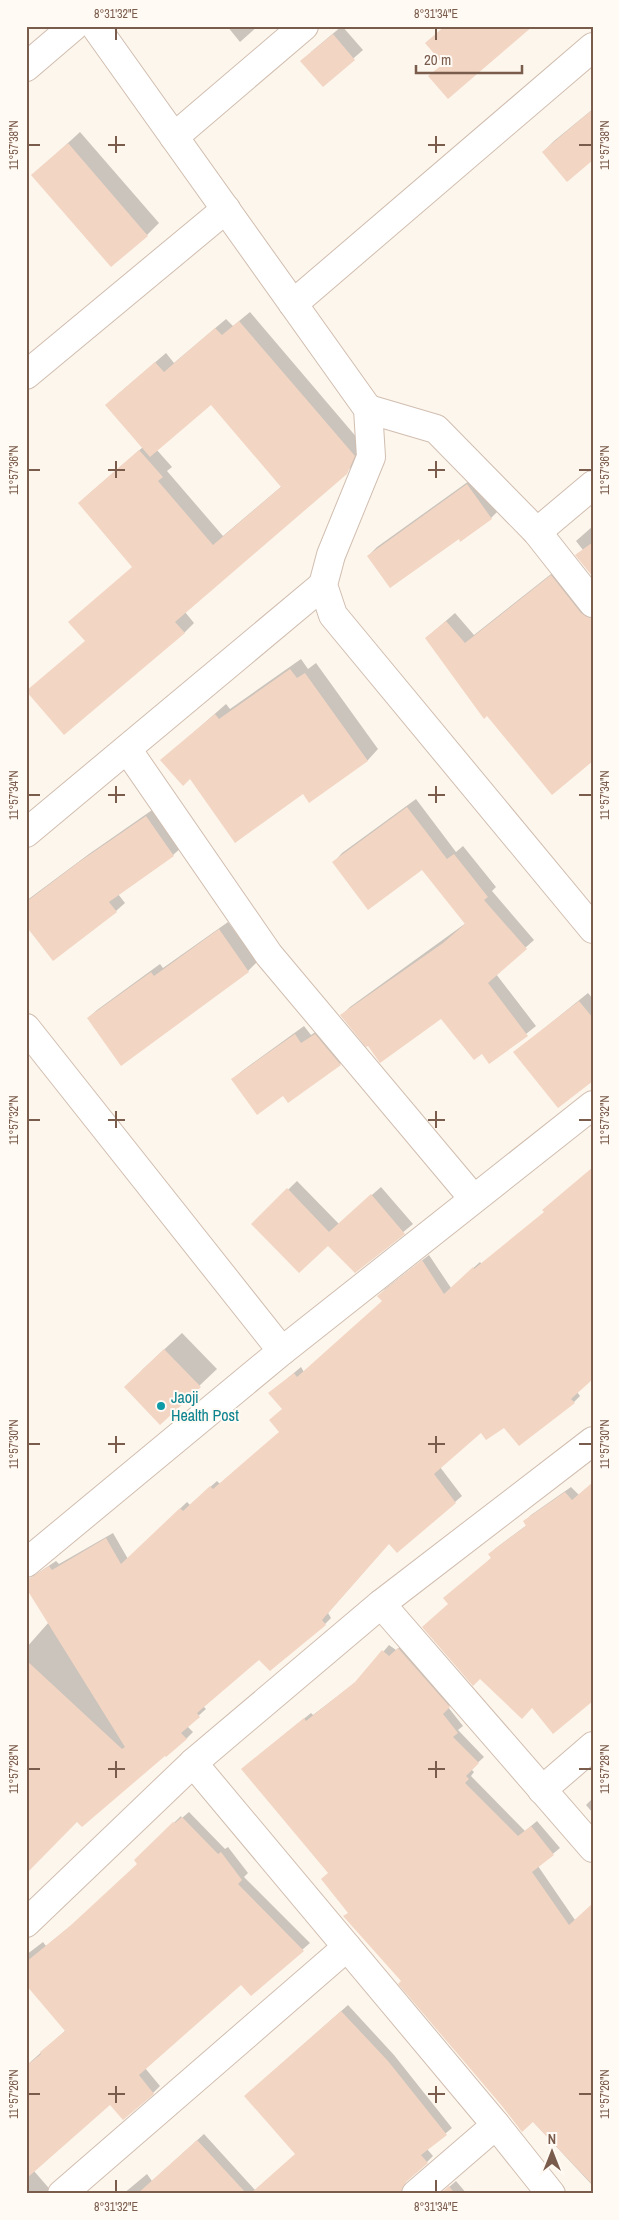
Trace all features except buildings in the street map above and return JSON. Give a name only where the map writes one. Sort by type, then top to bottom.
[{"type":"street","points":[[26,67],[74,26]]},
{"type":"street","points":[[95,26],[368,409],[371,457],[331,555],[323,586],[333,615],[593,929]]},
{"type":"street","points":[[174,137],[304,26]]},
{"type":"street","points":[[294,304],[593,47]]},
{"type":"street","points":[[26,375],[226,209]]},
{"type":"street","points":[[368,409],[436,429],[537,532],[593,603]]},
{"type":"street","points":[[537,532],[593,485]]},
{"type":"street","points":[[26,833],[323,586]]},
{"type":"street","points":[[127,749],[269,954],[473,1198]]},
{"type":"street","points":[[26,1028],[282,1351]]},
{"type":"street","points":[[26,1563],[282,1351],[473,1198],[593,1105]]},
{"type":"street","points":[[30,1914],[193,1763],[381,1604],[593,1441]]},
{"type":"street","points":[[381,1604],[593,1848]]},
{"type":"street","points":[[542,1790],[593,1746]]},
{"type":"street","points":[[193,1763],[496,2125],[551,2194]]},
{"type":"street","points":[[62,2194],[347,1947]]},
{"type":"street","points":[[416,2194],[496,2125]]},
{"type":"place","name":"Jaoji Health Post","points":[[161,1406]]}]
